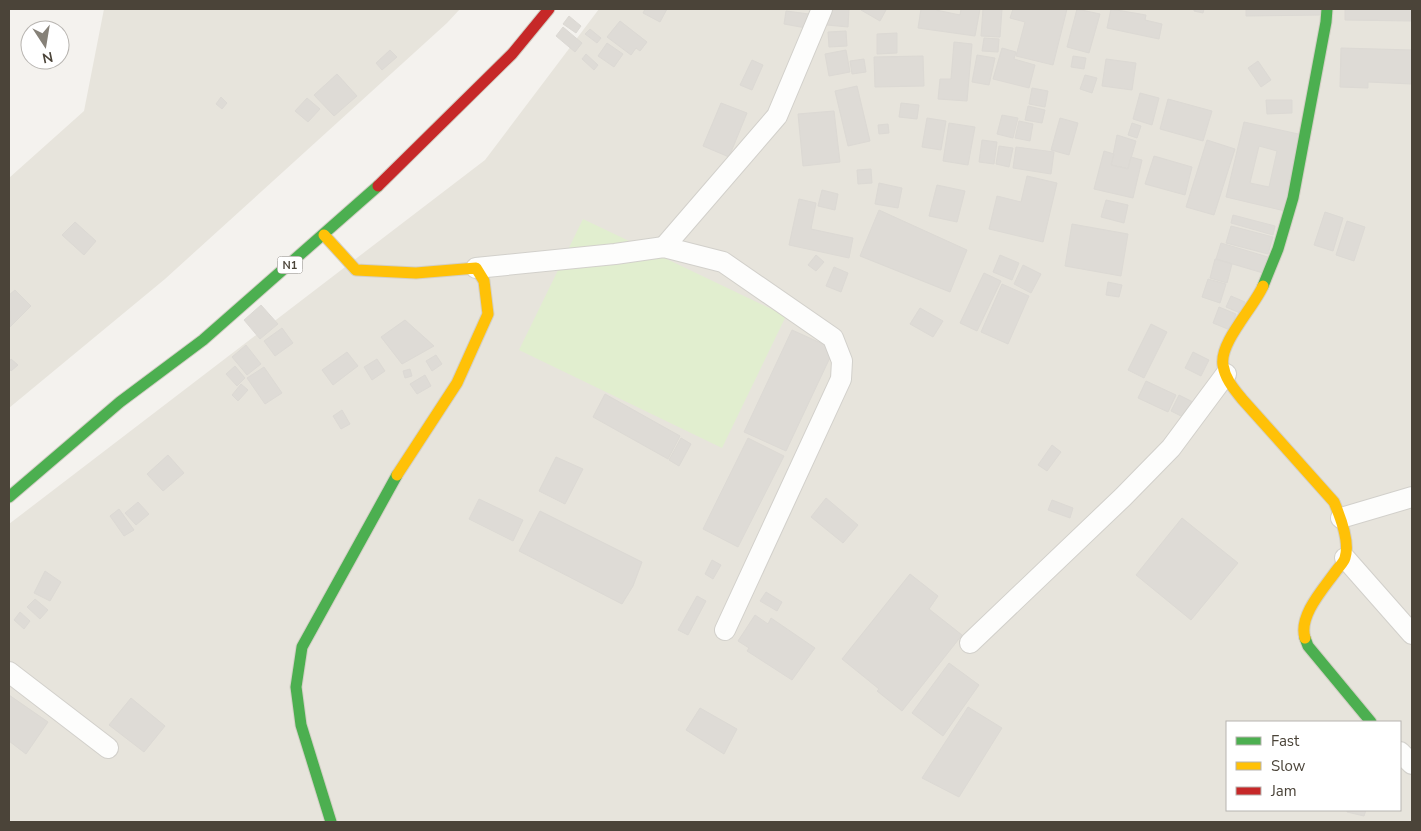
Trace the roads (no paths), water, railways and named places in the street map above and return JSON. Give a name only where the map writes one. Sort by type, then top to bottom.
[{"type":"main road","name":"N1","points":[[9,497],[120,402],[202,340],[324,235],[390,175],[512,54],[549,9]]},
{"type":"main road","points":[[1327,9],[1293,198],[1278,249],[1262,289],[1225,348],[1223,365],[1229,382],[1242,399],[1334,502],[1341,518],[1345,537],[1345,558],[1306,615],[1304,631],[1308,646],[1370,721]]},
{"type":"main road","points":[[324,235],[356,270],[388,273],[448,272],[476,268],[484,281],[488,314],[457,383],[397,474],[302,647],[296,687],[301,725],[331,822]]},
{"type":"street","points":[[664,247],[777,116],[822,9]]},
{"type":"street","points":[[476,268],[615,254],[664,247],[723,262],[833,338],[842,361],[841,379],[725,630]]},
{"type":"street","points":[[970,643],[1123,497],[1171,448],[1226,374]]},
{"type":"street","points":[[1341,518],[1412,497]]},
{"type":"street","points":[[1345,558],[1412,634]]},
{"type":"street","points":[[9,672],[108,748]]},
{"type":"street","points":[[1401,753],[1412,764]]}]
